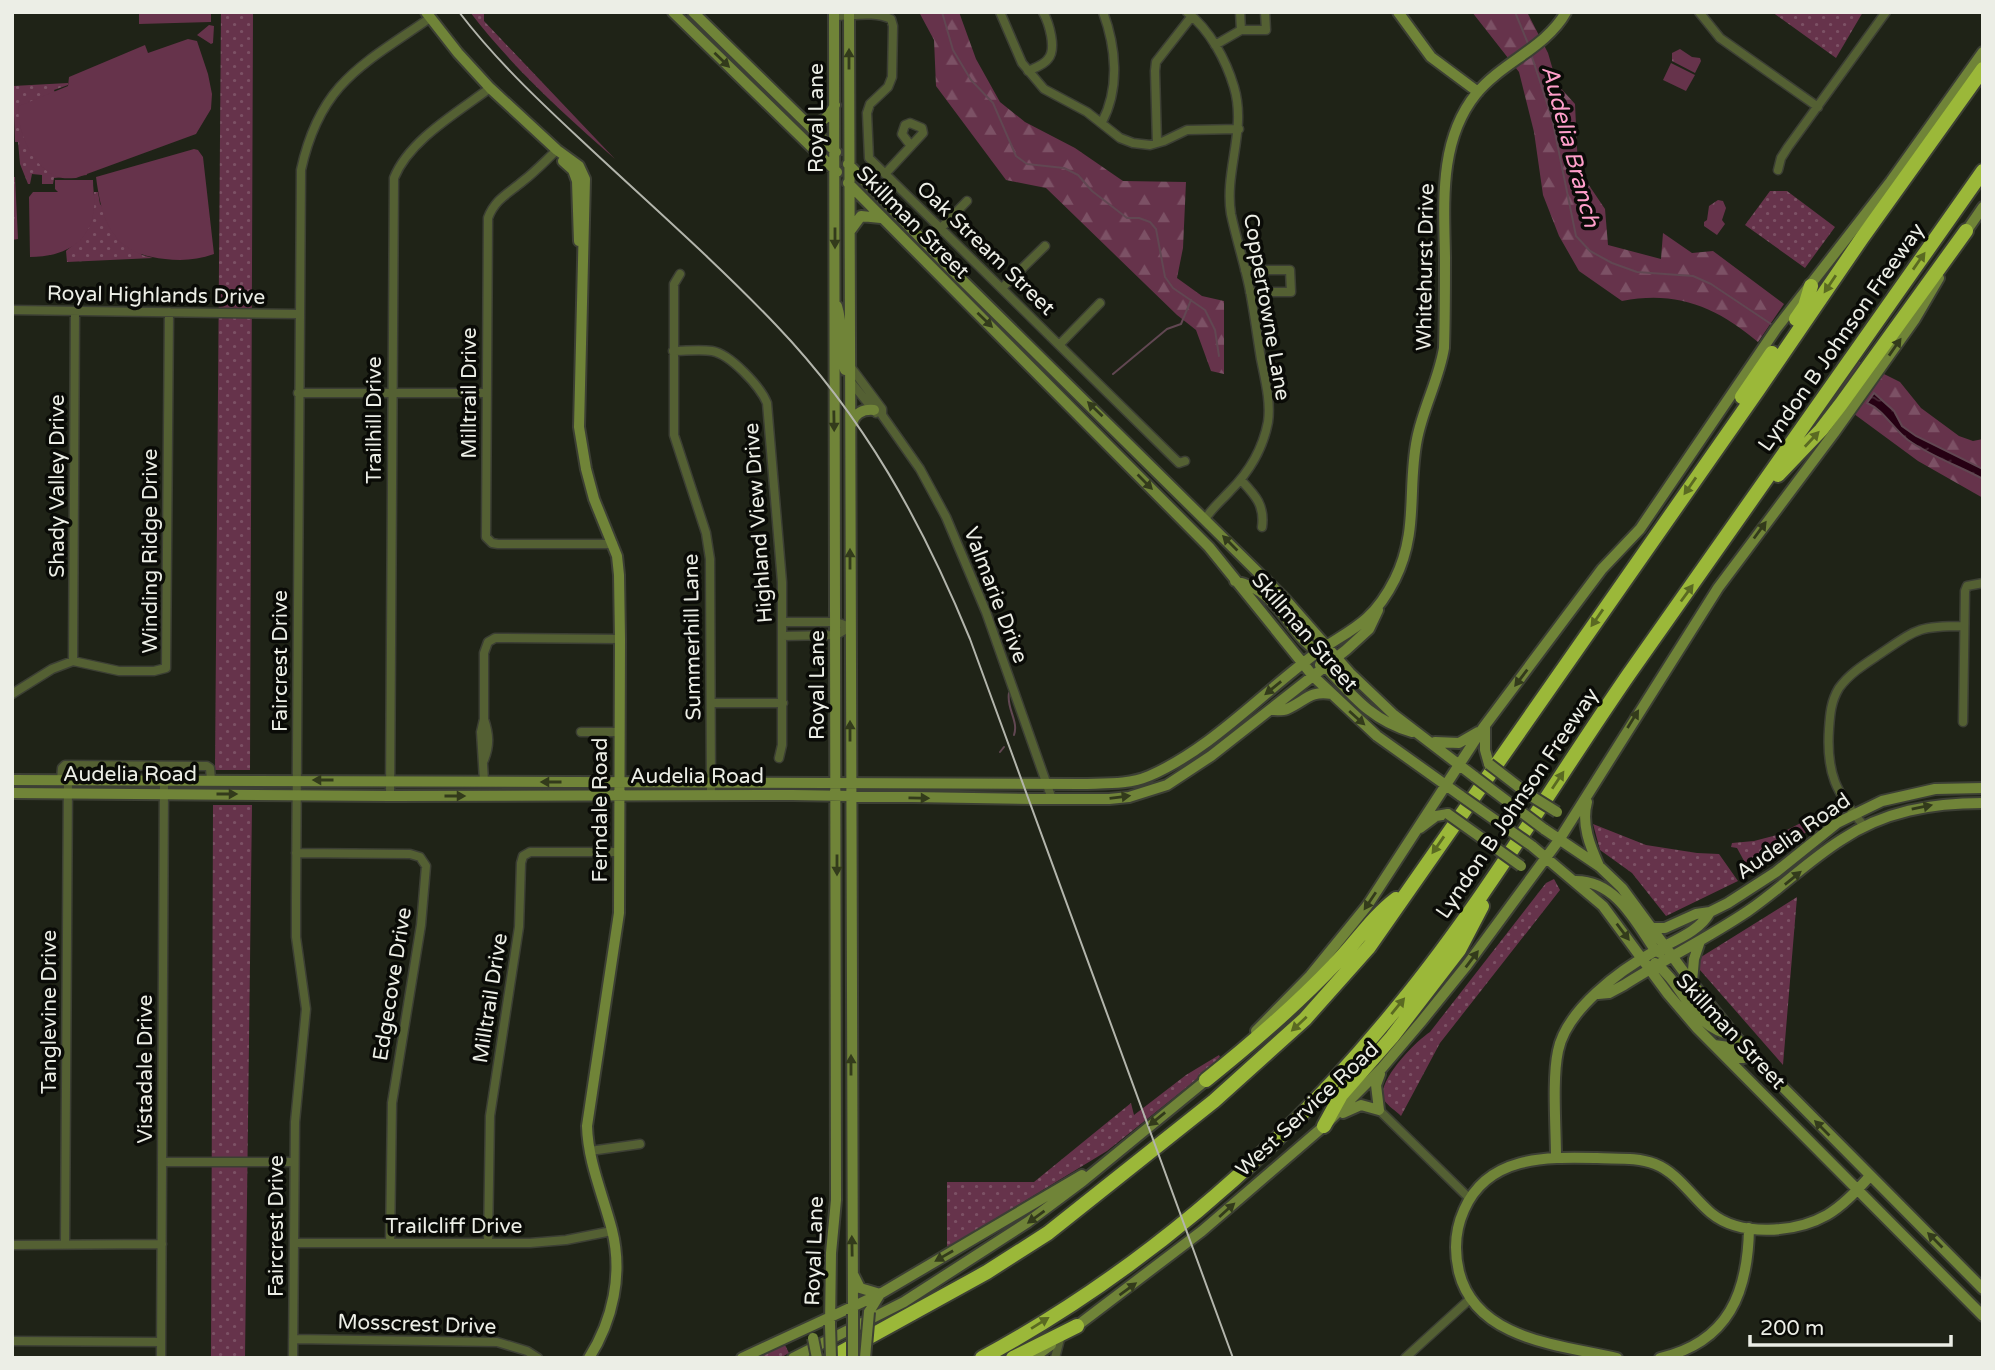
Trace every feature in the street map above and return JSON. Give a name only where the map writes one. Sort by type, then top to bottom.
[{"type":"highway","name":"Lyndon B Johnson Freeway","points":[[831,1358],[987,1272],[1048,1233],[1214,1101],[1305,1019],[1369,947],[1862,238],[1983,69]]},
{"type":"highway","name":"Lyndon B Johnson Freeway","points":[[982,1358],[1066,1307],[1120,1270],[1179,1226],[1253,1164],[1331,1085],[1401,1003],[1453,934],[1626,678],[1983,171]]},
{"type":"highway","points":[[1748,507],[1821,430],[1966,231]]},
{"type":"highway","points":[[1707,462],[1712,443],[1805,306],[1811,286]]},
{"type":"highway","points":[[1324,1126],[1341,1096],[1392,1037],[1459,950],[1509,853]]},
{"type":"highway","points":[[1206,1080],[1255,1041],[1335,964],[1384,908],[1408,889]]},
{"type":"highway","points":[[1013,1358],[1077,1326]]},
{"type":"main road","name":"Skillman Street","points":[[673,12],[835,170],[1209,547],[1313,676],[1377,736],[1532,845],[1603,906],[1642,959],[1654,967],[1682,1011],[1981,1311]]},
{"type":"main road","name":"Skillman Street","points":[[693,12],[1286,600],[1322,649]]},
{"type":"main road","points":[[1398,12],[1431,57],[1478,92]]},
{"type":"main road","name":"Whitehurst Drive","points":[[1322,649],[1362,622],[1381,601],[1396,576],[1408,543],[1412,523],[1413,467],[1418,435],[1441,368],[1444,348],[1444,191],[1451,143],[1460,118],[1492,77],[1545,38],[1561,22],[1566,12]]},
{"type":"main road","name":"Royal Lane","points":[[831,1358],[831,1253],[836,1192],[837,796],[834,14]]},
{"type":"main road","name":"Royal Lane","points":[[849,14],[850,1192],[853,1358]]},
{"type":"main road","points":[[428,15],[457,53],[490,88],[557,150]]},
{"type":"main road","points":[[793,1358],[904,1302],[1028,1222],[1083,1181],[1206,1080],[1310,976],[1367,906],[1484,727],[1602,569],[1640,529],[1769,338],[1891,181],[1983,51]]},
{"type":"main road","points":[[805,121],[821,122],[831,113],[836,103]]},
{"type":"main road","name":"Ferndale Road","points":[[557,150],[583,172],[579,237],[582,257],[579,427],[594,499],[613,544],[620,575],[618,927],[587,1126],[590,1151],[612,1231],[616,1280],[606,1327],[589,1358]]},
{"type":"main road","name":"West Service Road","points":[[1033,1358],[1202,1231],[1324,1126],[1382,1068],[1468,965],[1559,840],[1718,588],[1915,319],[1983,207]]},
{"type":"main road","points":[[850,231],[861,216],[882,218]]},
{"type":"main road","points":[[835,297],[842,321],[842,358],[850,381]]},
{"type":"main road","points":[[850,443],[853,418],[863,410],[878,412]]},
{"type":"main road","points":[[1236,581],[1251,585],[1266,594],[1322,649],[1337,657]]},
{"type":"main road","name":"Whitehurst Drive","points":[[1337,657],[1368,629],[1376,618],[1381,601]]},
{"type":"main road","name":"Audelia Road","points":[[12,780],[1112,783],[1147,777],[1165,768],[1215,734],[1322,649]]},
{"type":"main road","name":"Skillman Street","points":[[1337,657],[1394,715],[1544,829],[1599,866],[1622,888],[1653,928],[1660,948],[1672,956],[1749,1053],[1983,1289]]},
{"type":"main road","name":"Audelia Road","points":[[12,793],[1109,799],[1150,792],[1167,785],[1211,756],[1337,657]]},
{"type":"main road","points":[[1303,663],[1325,666],[1363,707],[1385,722],[1424,738],[1442,744],[1459,743],[1484,727]]},
{"type":"main road","points":[[1269,710],[1285,710],[1311,694],[1332,694]]},
{"type":"main road","points":[[1484,727],[1489,764],[1528,794],[1557,812],[1567,812],[1586,798]]},
{"type":"main road","points":[[992,798],[993,782]]},
{"type":"main road","points":[[1953,803],[1954,799],[1980,788]]},
{"type":"main road","name":"Audelia Road","points":[[1556,1158],[1557,1052],[1563,1033],[1604,984],[1704,923],[1710,912],[1751,890],[1853,814],[1882,801],[1913,792],[1980,788]]},
{"type":"main road","points":[[1586,798],[1585,820],[1591,849],[1599,866]]},
{"type":"main road","name":"Audelia Road","points":[[1598,994],[1609,993],[1700,941],[1763,900],[1840,840],[1864,826],[1920,807],[1983,803]]},
{"type":"main road","points":[[1415,832],[1436,816],[1448,814],[1521,866],[1524,879],[1520,894]]},
{"type":"main road","points":[[1576,881],[1595,883],[1615,896],[1660,948]]},
{"type":"main road","points":[[1751,890],[1763,900]]},
{"type":"main road","points":[[1653,928],[1665,928],[1696,914],[1710,912]]},
{"type":"main road","points":[[836,917],[850,916]]},
{"type":"main road","points":[[1692,983],[1694,959],[1700,941]]},
{"type":"main road","points":[[836,965],[850,965]]},
{"type":"main road","points":[[1654,967],[1712,1029],[1735,1036]]},
{"type":"main road","points":[[1714,1045],[1729,1047],[1740,1058],[1749,1053]]},
{"type":"main road","points":[[1379,1110],[1376,1085],[1382,1068]]},
{"type":"main road","points":[[1324,1126],[1352,1107],[1370,1106],[1379,1110]]},
{"type":"main road","points":[[741,1358],[803,1329],[852,1311],[1108,1158]]},
{"type":"main road","points":[[1617,1358],[1519,1335],[1492,1321],[1470,1299],[1460,1276],[1456,1240],[1459,1223],[1470,1199],[1494,1175],[1509,1165],[1524,1160],[1634,1159],[1657,1164],[1675,1177],[1716,1217],[1735,1226],[1749,1228],[1787,1228],[1810,1223],[1835,1209],[1870,1176]]},
{"type":"main road","points":[[836,1192],[850,1192]]},
{"type":"main road","points":[[1660,1358],[1698,1342],[1722,1322],[1733,1306],[1746,1273],[1749,1228]]},
{"type":"main road","points":[[852,1272],[860,1288],[880,1294]]},
{"type":"main road","points":[[865,1358],[869,1312],[880,1294]]},
{"type":"main road","points":[[803,1329],[813,1338],[817,1358]]},
{"type":"street","points":[[1000,12],[1012,43],[1028,71],[1044,89],[1102,122],[1120,138],[1133,143],[1157,143],[1187,130],[1239,129]]},
{"type":"street","points":[[1028,71],[1051,56],[1052,47],[1043,12]]},
{"type":"street","points":[[1102,122],[1111,106],[1114,91],[1112,36],[1103,12]]},
{"type":"street","points":[[1240,12],[1241,30]]},
{"type":"street","points":[[1215,45],[1241,30],[1266,30],[1265,12]]},
{"type":"street","points":[[1699,12],[1720,38],[1818,107]]},
{"type":"street","points":[[1778,170],[1781,158],[1886,12]]},
{"type":"street","points":[[834,14],[849,14]]},
{"type":"street","name":"Oak Stream Street","points":[[849,14],[891,19],[894,65],[892,78],[888,87],[870,104],[867,113],[869,158],[1179,463],[1185,461]]},
{"type":"street","points":[[1157,143],[1156,62],[1189,14]]},
{"type":"street","name":"Coppertowne Lane","points":[[1189,14],[1215,45],[1227,66],[1235,90],[1239,129],[1230,200],[1231,214],[1250,292],[1268,393],[1269,418],[1258,454],[1241,480],[1209,512],[1206,519]]},
{"type":"street","name":"Faircrest Drive","points":[[293,1358],[294,1162],[306,1009],[296,937],[301,170],[314,125],[323,107],[344,81],[428,15]]},
{"type":"street","name":"Trailhill Drive","points":[[390,796],[394,178],[399,166],[416,145],[490,88]]},
{"type":"street","points":[[885,174],[911,146],[923,133],[922,128],[910,123],[905,125],[902,134],[911,146]]},
{"type":"street","name":"Milltrail Drive","points":[[557,150],[523,182],[499,199],[488,218],[485,531],[488,541],[498,544],[613,544]]},
{"type":"street","points":[[941,228],[967,201]]},
{"type":"street","points":[[1003,287],[1045,246]]},
{"type":"street","points":[[1245,270],[1290,270],[1291,292],[1250,292]]},
{"type":"street","name":"Summerhill Lane","points":[[680,274],[674,284],[674,435],[706,533],[710,559],[711,796]]},
{"type":"street","points":[[1060,344],[1100,303]]},
{"type":"street","name":"Royal Highlands Drive","points":[[12,310],[298,314]]},
{"type":"street","name":"Shady Valley Drive","points":[[74,661],[75,311]]},
{"type":"street","name":"Winding Ridge Drive","points":[[74,661],[119,671],[154,671],[166,668],[169,312]]},
{"type":"street","name":"Highland View Drive","points":[[673,351],[722,354],[758,387],[767,403],[781,557],[783,703],[779,758]]},
{"type":"street","name":"Valmarie Drive","points":[[850,366],[882,410],[878,412]]},
{"type":"street","name":"Valmarie Drive","points":[[850,381],[878,412],[920,470],[946,517],[986,612],[1052,799]]},
{"type":"street","points":[[298,393],[486,393]]},
{"type":"street","points":[[1241,480],[1262,506],[1262,527]]},
{"type":"street","points":[[1963,722],[1965,591],[1968,586],[1983,583]]},
{"type":"street","points":[[782,622],[836,622],[850,627]]},
{"type":"street","points":[[1864,826],[1853,814],[1835,784],[1829,765],[1830,711],[1839,690],[1856,670],[1914,631],[1935,626],[1963,626]]},
{"type":"street","points":[[782,636],[836,635],[850,627]]},
{"type":"street","points":[[484,782],[480,741],[484,719],[484,653],[488,642],[495,638],[620,639]]},
{"type":"street","points":[[12,694],[52,669],[74,661]]},
{"type":"street","points":[[712,703],[783,703]]},
{"type":"street","points":[[581,732],[620,732]]},
{"type":"street","name":"Audelia Road","points":[[64,780],[62,768],[65,765],[207,766],[210,768],[211,780]]},
{"type":"street","name":"Tanglevine Drive","points":[[64,780],[68,793],[65,1243]]},
{"type":"street","name":"Vistadale Drive","points":[[160,1358],[164,780]]},
{"type":"street","name":"Milltrail Drive","points":[[488,1243],[490,1115],[519,927],[523,856],[530,852],[619,852]]},
{"type":"street","name":"Edgecove Drive","points":[[296,853],[410,854],[420,857],[425,866],[421,925],[392,1103],[390,1243]]},
{"type":"street","points":[[1379,1110],[1470,1199]]},
{"type":"street","points":[[590,1151],[640,1144]]},
{"type":"street","points":[[163,1162],[294,1162]]},
{"type":"street","name":"Trailcliff Drive","points":[[294,1243],[544,1243],[612,1231]]},
{"type":"street","points":[[12,1245],[162,1244]]},
{"type":"street","points":[[1405,1358],[1470,1299]]},
{"type":"street","name":"Mosscrest Drive","points":[[293,1339],[497,1342],[527,1351],[538,1358]]},
{"type":"street","points":[[1055,1358],[1060,1339]]},
{"type":"street","points":[[12,1341],[161,1342]]},
{"type":"green space","points":[[139,12],[211,12],[211,22],[139,24]]},
{"type":"green space","points":[[221,12],[253,12],[250,770],[215,770]]},
{"type":"green space","points":[[470,12],[484,12],[484,21],[615,159],[521,71]]},
{"type":"green space","points":[[919,12],[959,12],[976,59],[1000,102],[1025,122],[1075,148],[1123,181],[1186,182],[1183,248],[1177,278],[1202,296],[1224,301],[1224,374],[1211,371],[1196,330],[1177,315],[1046,188],[1006,180],[936,86],[934,40]]},
{"type":"green space","points":[[1472,12],[1527,12],[1548,53],[1557,84],[1575,104],[1578,169],[1605,209],[1608,245],[1661,259],[1663,233],[1692,253],[1713,251],[1784,304],[1758,342],[1727,319],[1695,304],[1660,298],[1622,301],[1579,271],[1559,236],[1543,195],[1534,132],[1519,72]]},
{"type":"green space","points":[[1772,12],[1863,12],[1836,58]]},
{"type":"green space","points":[[209,25],[214,26],[211,44],[197,35]]},
{"type":"green space","points":[[188,39],[197,41],[212,94],[211,109],[196,134],[76,178],[58,177],[41,166],[23,137],[19,106],[68,86],[69,77],[145,45],[148,53]]},
{"type":"green space","points":[[1680,49],[1692,57],[1700,58],[1695,73],[1672,61],[1672,53]]},
{"type":"green space","points":[[1671,63],[1695,75],[1686,91],[1663,80]]},
{"type":"green space","points":[[68,83],[54,90],[87,175],[54,178],[53,184],[42,184],[42,175],[32,174],[28,184],[20,164],[18,142],[15,142],[13,86]]},
{"type":"green space","points":[[194,149],[203,157],[214,254],[177,260],[133,251],[113,233],[107,222],[96,177]]},
{"type":"green space","points":[[12,177],[15,177],[18,239],[12,240]]},
{"type":"green space","points":[[55,180],[93,180],[92,220],[87,231],[73,246],[53,254],[30,257],[29,197],[33,192],[58,192],[55,189]]},
{"type":"green space","points":[[1770,191],[1787,191],[1835,227],[1805,268],[1745,225]]},
{"type":"green space","points":[[94,192],[98,192],[100,204],[142,255],[153,258],[67,262],[66,251],[78,240],[90,216]]},
{"type":"green space","points":[[1718,200],[1723,201],[1726,208],[1722,220],[1725,224],[1717,235],[1704,226],[1704,222],[1707,220],[1709,206]]},
{"type":"green space","points":[[1856,360],[1900,382],[1921,408],[1959,436],[1973,441],[1983,439],[1983,498],[1918,461],[1831,397]]},
{"type":"green space","points":[[213,805],[252,805],[245,1358],[211,1358]]},
{"type":"green space","points":[[1826,810],[1829,815],[1793,842],[1787,830]]},
{"type":"green space","points":[[1593,824],[1646,845],[1719,854],[1738,881],[1666,916],[1632,873],[1600,850]]},
{"type":"green space","points":[[1777,835],[1784,850],[1759,869],[1749,870],[1737,848],[1731,847],[1732,843]]},
{"type":"green space","points":[[1554,879],[1560,890],[1440,1043],[1401,1116],[1384,1100],[1385,1083],[1391,1073],[1407,1053],[1430,1032],[1546,883]]},
{"type":"green space","points":[[1797,897],[1783,1065],[1693,962]]},
{"type":"green space","points":[[1219,1055],[1220,1057],[1191,1084],[1107,1151],[947,1248],[947,1182],[1034,1182],[1131,1103],[1134,1115],[1186,1075]]},
{"type":"green space","points":[[784,1343],[789,1353],[780,1358],[754,1358]]},
{"type":"water","points":[[1874,393],[1894,411],[1902,426],[1916,436],[1983,469],[1983,479],[1908,440],[1878,410],[1867,403]]},
{"type":"waterway","points":[[942,12],[953,50],[971,80],[993,103],[1016,156],[1027,164],[1064,168],[1078,175],[1092,191],[1127,218],[1150,222],[1156,229],[1165,277],[1173,288],[1205,310],[1215,330],[1219,356]]},
{"type":"waterway","name":"Audelia Branch","points":[[1515,12],[1529,46]]},
{"type":"waterway","name":"Audelia Branch","points":[[1531,54],[1552,118],[1576,236],[1590,251],[1637,272],[1693,276],[1711,284],[1774,326]]},
{"type":"waterway","points":[[1113,374],[1167,329],[1181,324],[1191,300]]},
{"type":"waterway","points":[[1009,693],[1015,725],[1014,735]]},
{"type":"waterway","points":[[1000,752],[1004,747]]},
{"type":"tram line","points":[[459,12],[532,94],[704,254],[808,360],[863,434],[911,512],[970,639],[1233,1358]]}]
